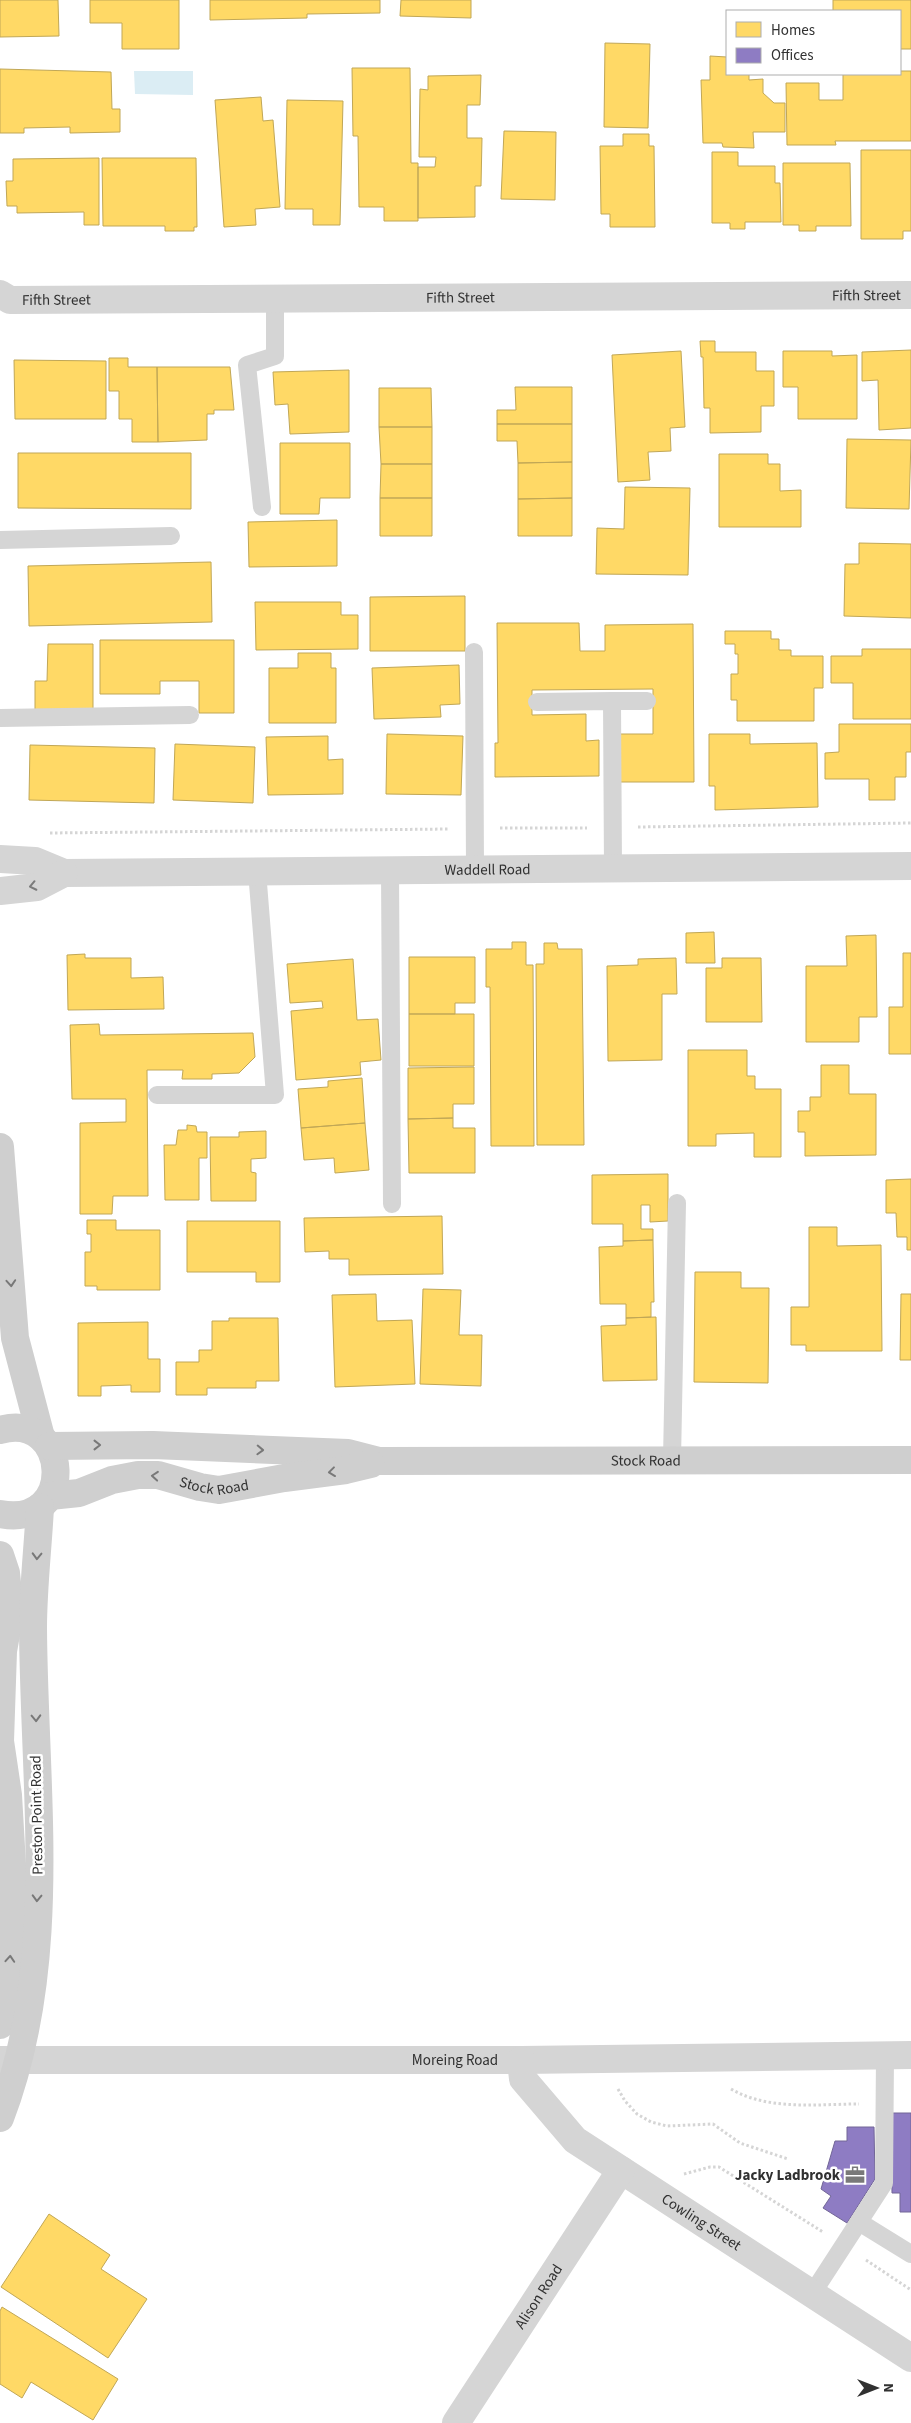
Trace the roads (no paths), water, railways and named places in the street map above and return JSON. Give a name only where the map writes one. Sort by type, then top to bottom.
[{"type":"main road","points":[[0,1147],[15,1338],[45,1442],[57,1468],[56,1483],[45,1502]]},
{"type":"main road","name":"Stock Road","points":[[0,1430],[18,1428],[30,1431],[45,1442],[348,1453],[379,1461],[911,1460]]},
{"type":"main road","name":"Stock Road","points":[[0,1514],[19,1515],[45,1502],[79,1493],[112,1480],[138,1475],[158,1475],[200,1487],[219,1490],[284,1478],[346,1470],[379,1461]]},
{"type":"main road","name":"Preston Point Road","points":[[0,2118],[10,2060],[33,1990],[36,1955],[39,1859],[33,1626],[45,1502]]},
{"type":"main road","name":"Preston Point Road","points":[[0,1556],[6,1573],[10,1612],[2,1651],[0,1741],[8,1795],[14,1899],[8,1991],[0,2024]]},
{"type":"street","name":"Fifth Street","points":[[3,301],[911,295]]},
{"type":"street","name":"Waddell Road","points":[[0,859],[35,861],[64,873],[911,866]]},
{"type":"street","name":"Waddell Road","points":[[0,891],[37,887],[64,873]]},
{"type":"street","name":"Moreing Road","points":[[10,2060],[521,2060],[898,2055]]},
{"type":"street","name":"Cowling Street","points":[[521,2060],[523,2079],[544,2107],[575,2140],[911,2358]]},
{"type":"street","name":"Alison Road","points":[[456,2423],[621,2170]]},
{"type":"lane","points":[[262,506],[247,365],[275,356],[275,299]]},
{"type":"lane","points":[[0,540],[171,536]]},
{"type":"lane","points":[[474,652],[475,870]]},
{"type":"lane","points":[[612,701],[613,868]]},
{"type":"lane","points":[[537,702],[647,701]]},
{"type":"lane","points":[[0,718],[190,715]]},
{"type":"lane","points":[[390,870],[392,1204]]},
{"type":"lane","points":[[158,1095],[275,1095],[257,871]]},
{"type":"lane","points":[[672,1460],[677,1203]]},
{"type":"lane","points":[[812,2294],[884,2183],[886,2104],[898,2055]]},
{"type":"lane","points":[[858,2222],[911,2254]]},
{"type":"place","name":"Jacky Ladbrook","points":[[855,2175]]}]
